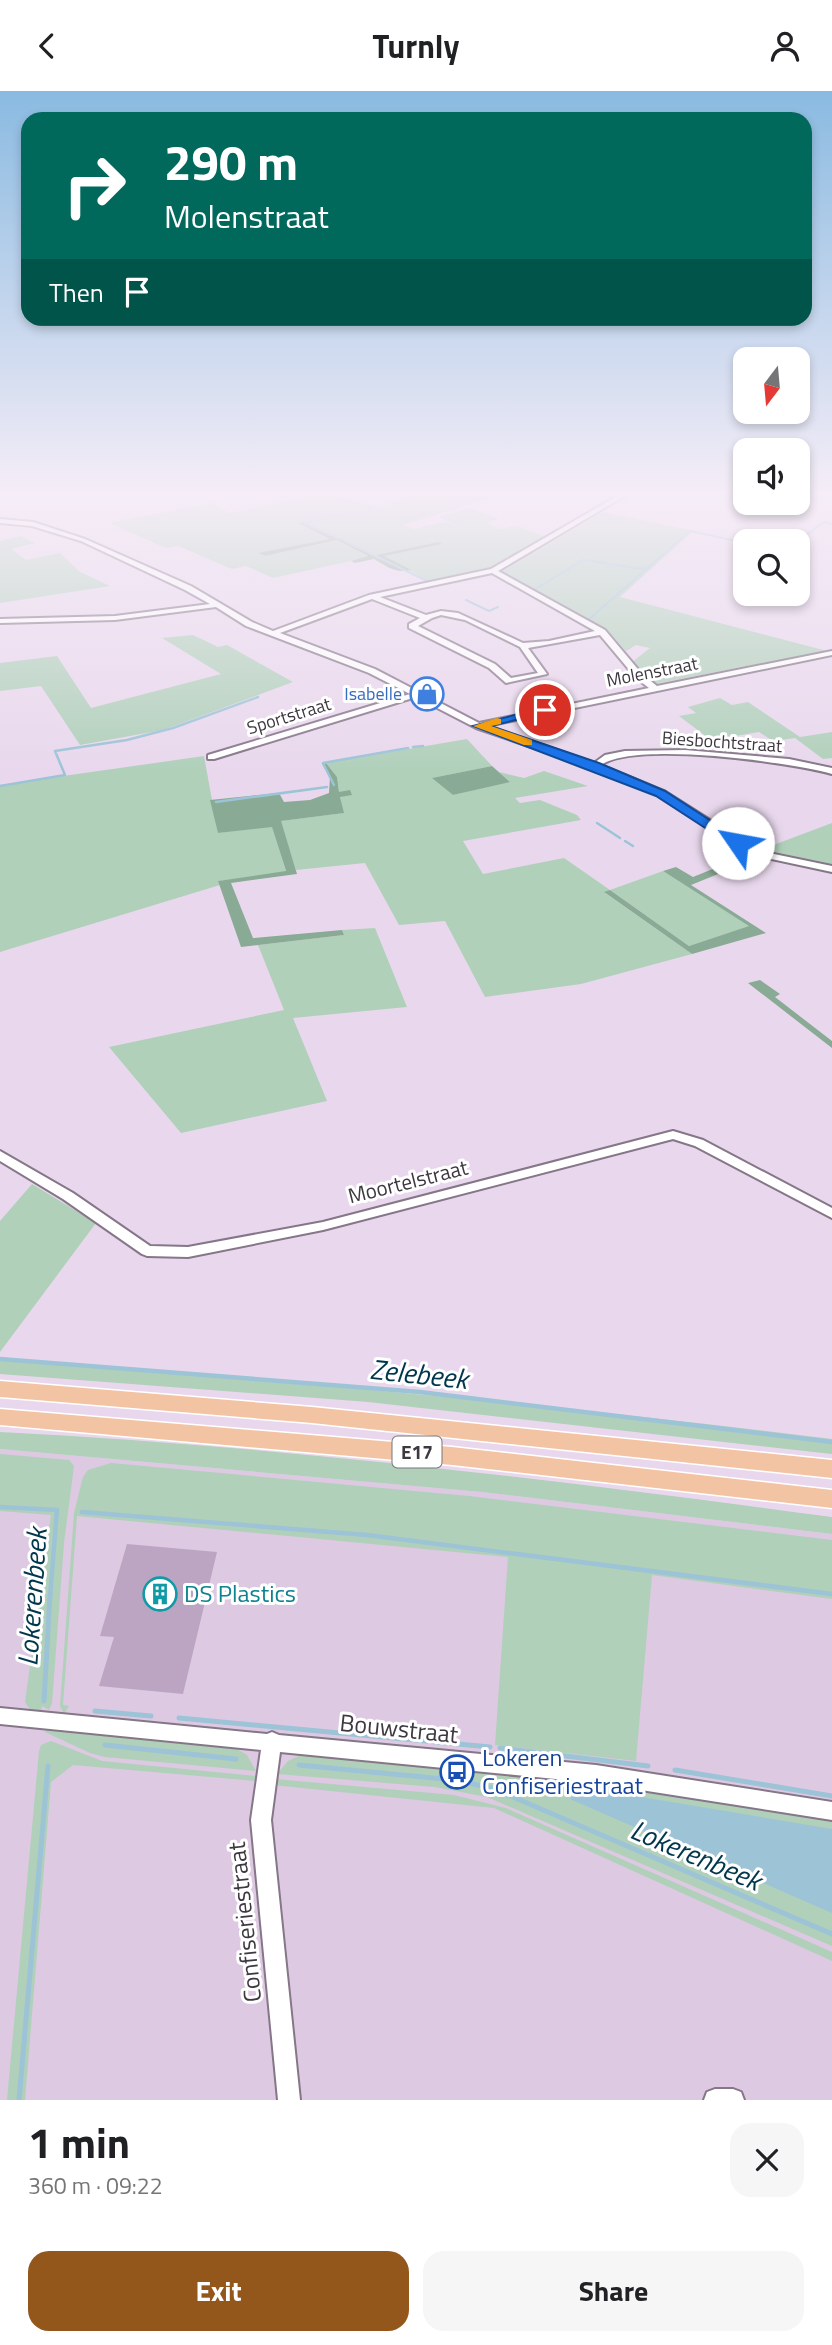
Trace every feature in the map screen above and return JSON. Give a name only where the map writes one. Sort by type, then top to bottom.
[{"type":"highway","name":"E17","points":[[0,1389],[190,1403],[456,1428],[832,1469]]},
{"type":"highway","name":"E17","points":[[0,1417],[452,1456],[832,1499]]},
{"type":"street","points":[[176,585],[249,624],[340,657],[479,726],[595,766],[661,793],[756,853],[832,869]]},
{"type":"street","points":[[274,633],[372,597],[429,585]]},
{"type":"street","points":[[518,585],[602,632],[639,676],[654,688]]},
{"type":"street","points":[[372,597],[428,618]]},
{"type":"street","points":[[0,621],[115,618],[218,605]]},
{"type":"street","points":[[456,613],[523,646],[543,674],[509,681],[492,666],[412,626],[428,618],[456,613]]},
{"type":"street","points":[[523,646],[602,632]]},
{"type":"street","name":"Molenstraat","points":[[479,726],[832,653]]},
{"type":"street","name":"Sportstraat","points":[[211,757],[417,694]]},
{"type":"street","name":"Biesbochtstraat","points":[[569,757],[659,753],[813,764],[832,771]]},
{"type":"street","name":"Biesbochtstraat","points":[[595,766],[609,757]]},
{"type":"street","name":"Moortelstraat","points":[[0,1155],[68,1196],[147,1251],[168,1253],[188,1252],[323,1226],[673,1135],[699,1143],[832,1214]]},
{"type":"street","name":"Bouwstraat","points":[[0,1716],[272,1740],[596,1774],[832,1811]]},
{"type":"street","name":"Confiseriestraat","points":[[272,1740],[261,1819],[289,2100]]},
{"type":"street","points":[[715,2100],[733,2100]]},
{"type":"shaded area","points":[[0,1449],[482,1492],[832,1534],[832,2100],[0,2100]]},
{"type":"green space","points":[[0,585],[110,586],[0,603]]},
{"type":"green space","points":[[524,585],[634,585],[620,597],[827,651],[654,684],[631,663],[650,648],[636,645],[626,651],[609,632]]},
{"type":"green space","points":[[193,635],[218,647],[227,645],[293,682],[163,730],[80,745],[41,686],[0,691],[0,663],[57,656],[91,708],[221,674],[162,638]]},
{"type":"green space","points":[[720,698],[732,705],[748,702],[800,737],[832,732],[832,758],[823,759],[795,738],[773,741],[759,732],[711,740],[679,716],[696,713],[688,707]]},
{"type":"green space","points":[[467,739],[492,766],[433,778],[453,795],[509,781],[499,772],[524,778],[544,771],[588,786],[515,798],[520,803],[540,800],[577,815],[581,820],[463,841],[483,874],[564,858],[610,890],[605,893],[692,954],[581,984],[485,997],[445,921],[399,925],[365,863],[296,870],[280,821],[343,813],[340,796],[351,795],[339,792],[337,777],[326,763]]},
{"type":"green space","points":[[204,756],[218,833],[272,826],[286,872],[219,881],[220,885],[0,952],[0,785]]},
{"type":"green space","points":[[326,763],[337,777],[339,792],[350,790],[352,795],[340,797],[344,813],[281,821],[297,874],[231,883],[253,938],[342,930],[344,935],[241,947],[218,881],[286,871],[272,827],[218,833],[210,800],[279,793],[284,802],[310,800],[329,793],[330,777],[322,764]]},
{"type":"green space","points":[[492,766],[510,782],[453,795],[432,778]]},
{"type":"green space","points":[[832,823],[832,866],[760,850]]},
{"type":"green space","points":[[725,864],[733,868],[691,885],[766,933],[692,954],[604,892],[610,890],[689,946],[749,926],[663,871],[676,867],[693,877]]},
{"type":"green space","points":[[663,871],[750,926],[689,946],[610,890]]},
{"type":"green space","points":[[375,928],[407,1007],[293,1018],[327,1101],[181,1133],[109,1047],[284,1010],[258,945],[344,935],[342,930]]},
{"type":"green space","points":[[760,980],[780,994],[775,997],[832,1041],[832,1048],[748,983]]},
{"type":"green space","points":[[32,1184],[96,1223],[0,1352],[0,1221]]},
{"type":"green space","points":[[0,1360],[416,1394],[624,1415],[832,1439],[832,1454],[368,1402],[0,1374]]},
{"type":"green space","points":[[0,1432],[313,1455],[625,1490],[832,1517],[832,1534],[482,1492],[0,1449]]},
{"type":"green space","points":[[0,1454],[69,1460],[74,1466],[64,1543],[52,1703],[49,1710],[42,1706],[41,1712],[31,1711],[25,1702],[51,1515],[0,1511]]},
{"type":"green space","points":[[111,1463],[469,1496],[832,1540],[832,1599],[652,1575],[636,1761],[495,1745],[508,1557],[77,1516],[63,1705],[69,1706],[64,1714],[60,1706],[74,1513],[83,1477],[88,1470]]},
{"type":"green space","points":[[46,1729],[230,1745],[247,1755],[256,1771],[105,1757],[45,1732]]},
{"type":"green space","points":[[51,1741],[102,1761],[256,1776],[256,1781],[73,1765],[51,1782],[25,2100],[7,2100],[39,1751],[41,1745]]},
{"type":"green space","points":[[305,1753],[578,1779],[832,1819],[832,1946],[487,1797],[435,1787],[277,1774],[288,1761]]},
{"type":"green space","points":[[275,1779],[454,1795],[506,1808],[832,1952],[832,1961],[494,1808],[273,1785]]},
{"type":"water","points":[[578,1791],[629,1795],[832,1829],[832,1913],[570,1799]]},
{"type":"building","name":"DS Plastics","points":[[127,1544],[217,1552],[183,1694],[99,1686],[114,1637],[100,1636]]},
{"type":"waterway","points":[[525,585],[534,590]]},
{"type":"waterway","points":[[534,590],[543,585]]},
{"type":"waterway","points":[[534,590],[588,620],[628,585]]},
{"type":"waterway","points":[[466,600],[489,611],[498,607]]},
{"type":"waterway","points":[[0,786],[65,775],[55,751],[127,740],[173,728],[258,697]]},
{"type":"waterway","points":[[413,747],[423,746]]},
{"type":"waterway","points":[[334,785],[323,763],[408,748]]},
{"type":"waterway","points":[[216,802],[327,787]]},
{"type":"waterway","points":[[597,823],[620,838]]},
{"type":"waterway","points":[[625,841],[633,846]]},
{"type":"waterway","name":"Zelebeek","points":[[0,1359],[420,1392],[832,1442]]},
{"type":"waterway","name":"Lokerenbeek","points":[[0,1507],[57,1510],[50,1597]]},
{"type":"waterway","points":[[82,1512],[367,1535],[832,1594]]},
{"type":"waterway","name":"Lokerenbeek","points":[[44,1701],[50,1595]]},
{"type":"waterway","points":[[95,1711],[151,1716]]},
{"type":"waterway","points":[[179,1718],[490,1747]]},
{"type":"waterway","name":"Lokerenbeek","points":[[105,1745],[236,1759]]},
{"type":"waterway","points":[[500,1748],[648,1766]]},
{"type":"waterway","name":"Lokerenbeek","points":[[299,1765],[454,1780],[492,1788],[832,1934]]},
{"type":"waterway","points":[[19,2100],[48,1766]]},
{"type":"waterway","points":[[675,1770],[832,1796]]},
{"type":"slow traffic","points":[[497,721],[479,726],[528,743]]},
{"type":"place","name":"Isabelle","points":[[427,694]]},
{"type":"place","name":"DS Plastics","points":[[160,1594]]},
{"type":"place","name":"Lokeren Confiseriestraat","points":[[457,1772]]},
{"type":"route","points":[[545,710],[479,726],[595,766],[661,793],[738,843]]}]
